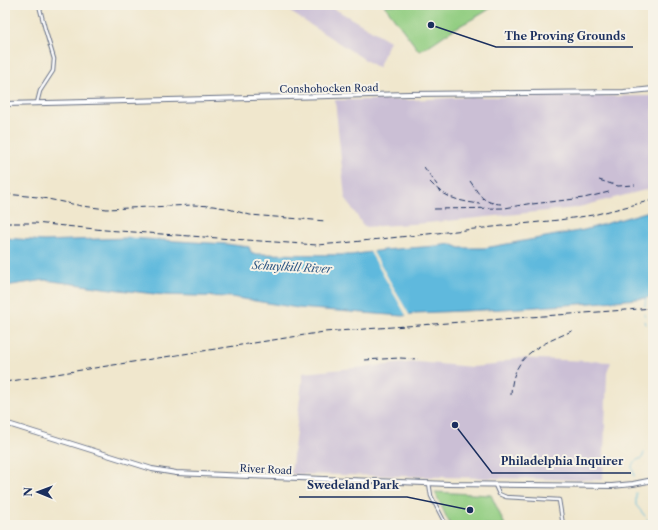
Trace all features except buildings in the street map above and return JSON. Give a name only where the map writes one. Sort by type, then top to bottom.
[{"type":"main road","name":"Conshohocken Road","points":[[5,104],[410,94],[624,92],[653,89]]},
{"type":"main road","name":"River Road","points":[[5,423],[152,469],[169,472],[204,475],[495,485],[612,486],[653,481]]},
{"type":"street","points":[[37,103],[40,91],[53,71],[54,59],[40,5]]},
{"type":"street","points":[[429,483],[431,496],[446,525]]},
{"type":"street","points":[[495,485],[499,494],[506,497],[560,500],[563,525]]},
{"type":"shaded area","points":[[285,5],[332,5],[333,8],[390,41],[378,68],[292,13]]},
{"type":"shaded area","points":[[653,96],[653,188],[575,208],[427,223],[364,227],[345,197],[335,100],[411,100],[470,97]]},
{"type":"shaded area","points":[[514,358],[611,362],[607,373],[603,480],[291,474],[303,373],[417,362],[472,367],[494,365]]},
{"type":"green space","points":[[384,5],[495,5],[419,51]]},
{"type":"green space","points":[[435,492],[491,495],[505,525],[450,525]]},
{"type":"water","name":"Schuylkill River","points":[[653,210],[653,296],[646,298],[473,311],[415,313],[403,316],[298,308],[231,297],[164,295],[45,280],[5,286],[5,238],[44,241],[128,238],[226,244],[249,247],[252,254],[351,255],[384,250],[451,244],[460,248],[485,248],[584,230]]},
{"type":"pier","points":[[369,250],[372,250],[410,316],[407,317]]},
{"type":"waterway","points":[[645,306],[646,297]]},
{"type":"waterway","points":[[634,476],[632,465],[642,458],[644,453]]},
{"type":"waterway","points":[[636,493],[636,505],[645,516]]},
{"type":"waterway","points":[[647,519],[651,525]]},
{"type":"railway","points":[[424,167],[437,185]]},
{"type":"railway","points":[[599,180],[618,186],[635,185]]},
{"type":"railway","points":[[470,181],[485,200],[501,204]]},
{"type":"railway","points":[[430,182],[441,192],[452,198],[480,204]]},
{"type":"railway","points":[[532,204],[584,198],[609,192]]},
{"type":"railway","points":[[5,194],[38,197],[82,206],[107,209],[193,205],[213,206],[250,215],[326,221]]},
{"type":"railway","points":[[5,223],[35,223],[105,230],[317,245],[559,220],[593,215],[653,200]]},
{"type":"railway","points":[[434,209],[505,208],[533,203]]},
{"type":"railway","points":[[5,382],[324,332],[653,308]]},
{"type":"railway","points":[[511,395],[517,369],[530,352],[574,330]]},
{"type":"railway","points":[[364,360],[400,358],[418,359]]},
{"type":"place","name":"The Proving Grounds","points":[[431,25]]},
{"type":"place","name":"Philadelphia Inquirer","points":[[455,425]]},
{"type":"place","name":"Swedeland Park","points":[[470,510]]}]
